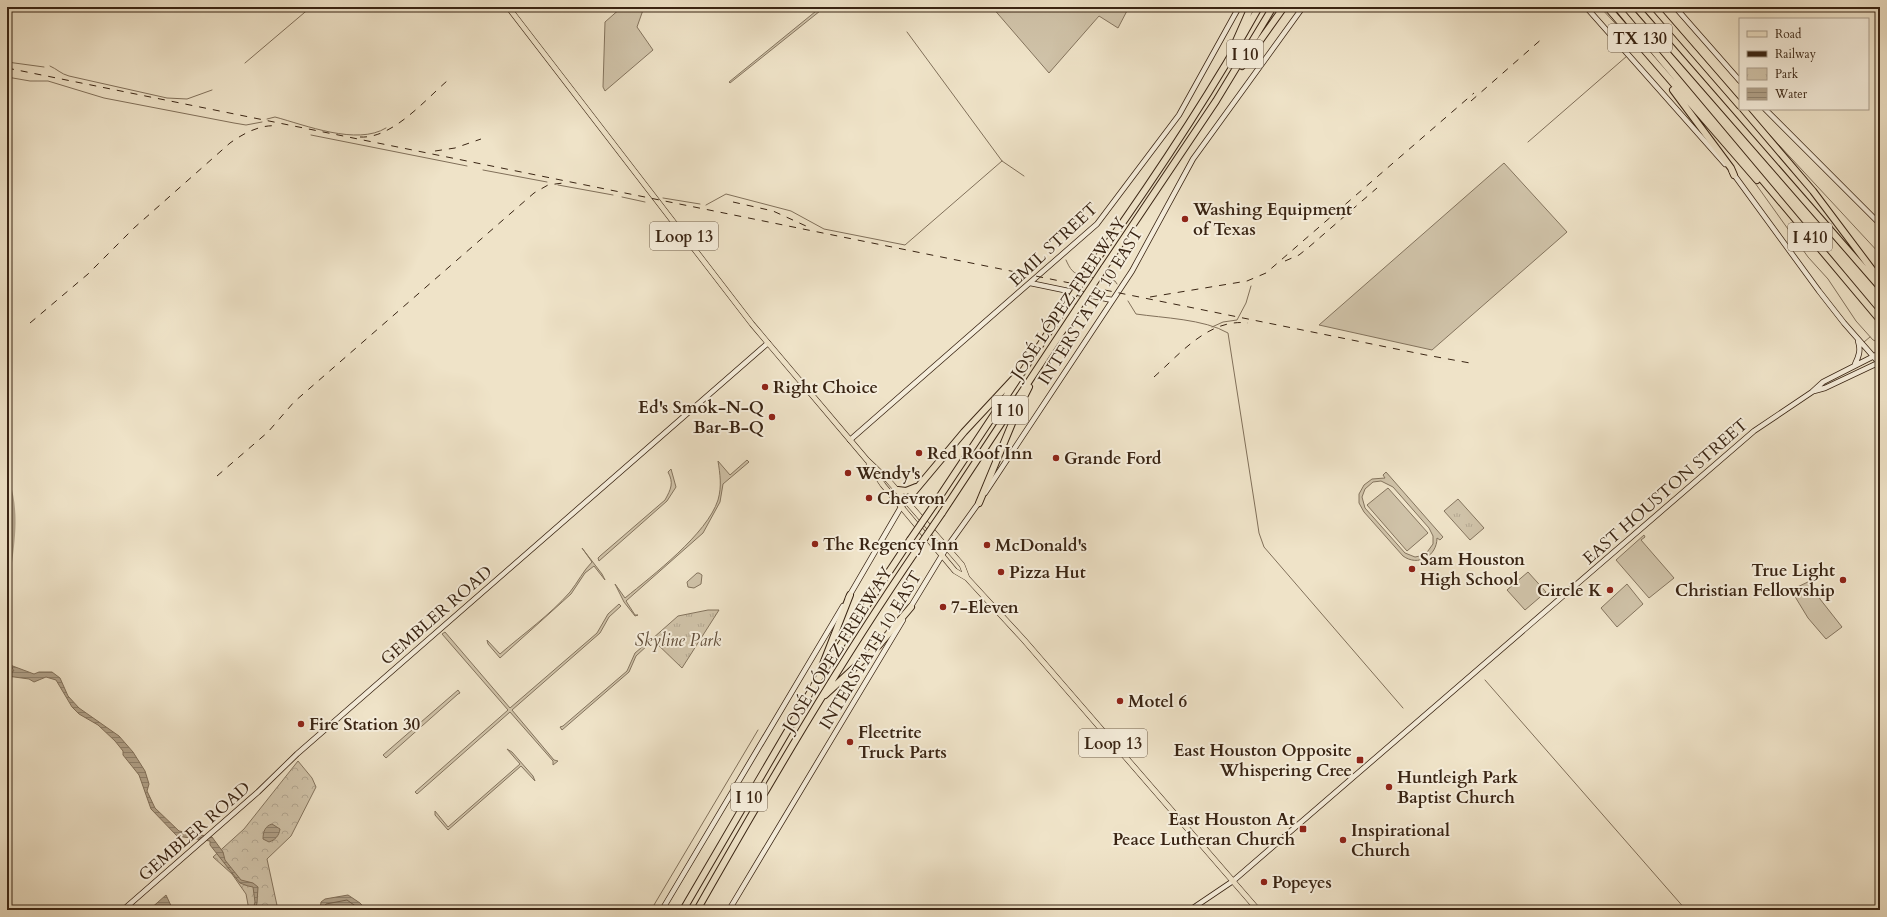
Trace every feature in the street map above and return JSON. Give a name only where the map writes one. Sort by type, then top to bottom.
[{"type":"highway","points":[[1224,70],[1251,7]]},
{"type":"highway","name":"JOSÉ LÓPEZ FREEWAY","points":[[683,910],[815,684],[1224,70],[1259,7]]},
{"type":"highway","name":"JOSÉ LÓPEZ FREEWAY","points":[[697,910],[812,710],[869,620],[942,513],[1216,101],[1274,7]]},
{"type":"highway","points":[[1216,101],[1284,7]]},
{"type":"highway","points":[[1607,7],[1778,203],[1797,221]]},
{"type":"highway","name":"TX 130","points":[[1612,7],[1656,57],[1670,68]]},
{"type":"highway","name":"I 410","points":[[1617,7],[1670,68],[1880,320]]},
{"type":"highway","name":"I 410","points":[[1636,7],[1880,286]]},
{"type":"highway","points":[[1654,7],[1739,105]]},
{"type":"highway","points":[[1649,56],[1727,162],[1734,175]]},
{"type":"highway","points":[[1744,110],[1794,168],[1844,230],[1880,280]]},
{"type":"highway","points":[[907,500],[964,432],[1029,363]]},
{"type":"highway","points":[[979,503],[1015,416],[1036,371]]},
{"type":"highway","points":[[898,490],[906,491],[919,485]]},
{"type":"highway","points":[[815,684],[850,595]]},
{"type":"highway","points":[[812,710],[828,692],[889,636],[911,607]]},
{"type":"main road","name":"Loop 13","points":[[508,7],[768,342],[867,460],[898,490],[962,565],[967,578]]},
{"type":"main road","name":"EMIL STREET","points":[[850,440],[1097,224],[1175,122],[1211,61],[1239,7]]},
{"type":"main road","name":"INTERSTATE 10 EAST","points":[[730,910],[947,548],[979,503],[1134,267],[1193,159],[1303,7]]},
{"type":"main road","points":[[1586,7],[1734,175],[1819,291],[1856,338],[1879,363]]},
{"type":"main road","points":[[1675,7],[1739,80]]},
{"type":"main road","points":[[1766,110],[1880,224]]},
{"type":"main road","points":[[1041,273],[1040,280],[1044,286]]},
{"type":"main road","points":[[1030,283],[1112,300]]},
{"type":"main road","points":[[1855,365],[1860,354],[1860,347],[1856,338]]},
{"type":"main road","name":"GEMBLER ROAD","points":[[123,910],[239,809],[297,754],[768,342]]},
{"type":"main road","name":"EAST HOUSTON STREET","points":[[1190,910],[1233,881],[1754,431],[1812,392],[1824,382],[1880,353]]},
{"type":"main road","name":"EAST HOUSTON STREET","points":[[1812,392],[1825,388],[1879,363]]},
{"type":"main road","name":"Loop 13","points":[[867,460],[875,475],[955,571],[967,578],[1024,640],[1258,910]]},
{"type":"main road","points":[[662,910],[901,507],[907,500]]},
{"type":"green space","points":[[622,7],[640,7],[643,10],[637,27],[653,50],[605,91],[603,87],[605,22]]},
{"type":"green space","points":[[821,7],[825,7],[730,83],[729,82]]},
{"type":"green space","points":[[992,7],[1129,7],[1118,28],[1099,16],[1049,73]]},
{"type":"green space","points":[[1504,163],[1567,232],[1432,350],[1319,325]]},
{"type":"green space","points":[[747,460],[749,462],[723,484],[720,502],[703,533],[626,601],[635,615],[638,615],[635,616],[624,602],[615,584],[625,598],[678,553],[703,526],[712,513],[718,500],[720,475],[718,461],[730,475]]},
{"type":"green space","points":[[671,469],[676,487],[667,501],[599,561],[598,558],[600,556],[665,500],[671,486],[671,479],[668,472]]},
{"type":"green space","points":[[1386,472],[1443,537],[1440,540],[1437,538],[1434,550],[1426,558],[1415,560],[1403,556],[1364,512],[1359,503],[1359,494],[1364,485],[1372,479],[1385,478],[1383,475]],"holes":[[[1381,481],[1393,487],[1429,528],[1433,536],[1433,544],[1425,555],[1415,557],[1405,553],[1365,508],[1362,497],[1365,489],[1373,482]]]},
{"type":"green space","points":[[1388,488],[1428,533],[1407,551],[1367,505]]},
{"type":"green space","points":[[1458,499],[1484,528],[1470,540],[1444,511]]},
{"type":"green space","points":[[1644,535],[1645,537],[1641,540],[1674,578],[1649,598],[1616,560]]},
{"type":"green space","points":[[582,548],[605,580],[594,566],[585,573],[571,594],[500,658],[488,644],[487,640],[500,654],[554,609],[570,592],[592,562]]},
{"type":"green space","points":[[1528,572],[1546,592],[1525,610],[1507,590]]},
{"type":"green space","points":[[697,573],[702,575],[701,584],[694,588],[688,587],[687,582]]},
{"type":"green space","points":[[1810,581],[1820,599],[1842,627],[1826,639],[1808,618],[1791,590]]},
{"type":"green space","points":[[1627,584],[1643,604],[1617,627],[1601,608]]},
{"type":"green space","points":[[619,604],[621,606],[609,617],[600,633],[512,710],[554,760],[558,761],[553,765],[553,761],[510,712],[417,794],[415,792],[508,710],[442,634],[445,632],[510,708],[597,633],[608,614]]},
{"type":"green space","name":"Skyline Park","points":[[708,610],[719,610],[682,668],[652,639],[678,616]]},
{"type":"green space","points":[[648,642],[649,644],[636,656],[629,672],[562,730],[560,727],[627,671],[635,653]]},
{"type":"green space","points":[[458,690],[460,693],[386,758],[383,755]]},
{"type":"green space","points":[[507,749],[512,752],[533,776],[535,781],[521,766],[448,830],[435,815],[435,811],[448,827],[520,764]]},
{"type":"green space","points":[[298,761],[312,778],[316,787],[291,836],[267,859],[278,910],[249,910],[246,894],[232,874],[213,857],[244,829]]},
{"type":"water","points":[[10,665],[34,674],[39,672],[52,672],[60,678],[68,696],[79,708],[119,736],[133,752],[145,771],[149,784],[147,791],[155,808],[179,831],[212,837],[223,852],[225,860],[241,880],[253,883],[258,887],[255,910],[253,910],[255,902],[253,887],[240,883],[210,845],[210,841],[177,836],[151,809],[139,775],[123,755],[123,751],[98,725],[79,714],[72,707],[56,680],[46,677],[34,682],[29,679],[7,676],[7,671],[14,671]]},
{"type":"water","points":[[272,824],[280,829],[279,834],[269,842],[263,839],[263,834],[266,828]]},
{"type":"water","points":[[166,895],[173,910],[149,910]]},
{"type":"water","points":[[348,895],[367,910],[320,910],[321,902],[325,899]]},
{"type":"waterway","points":[[245,63],[311,7]]},
{"type":"waterway","points":[[1600,7],[1639,49]]},
{"type":"waterway","points":[[1872,7],[1877,15]]},
{"type":"waterway","points":[[907,32],[1002,161],[1024,176]]},
{"type":"waterway","points":[[1632,51],[1637,47]]},
{"type":"waterway","points":[[1528,142],[1627,56]]},
{"type":"waterway","points":[[7,62],[44,67]]},
{"type":"waterway","points":[[50,66],[69,76],[167,98],[187,99],[212,90]]},
{"type":"waterway","points":[[7,77],[30,81],[48,81],[104,98],[234,123],[246,125],[262,122]]},
{"type":"waterway","points":[[267,119],[275,117],[316,129],[346,135],[374,133],[386,128]]},
{"type":"waterway","points":[[1765,130],[1880,254]]},
{"type":"waterway","points":[[311,135],[467,166]]},
{"type":"waterway","points":[[706,205],[726,194],[791,211],[824,229],[905,245],[1002,161]]},
{"type":"waterway","points":[[483,170],[547,182]]},
{"type":"waterway","points":[[1750,176],[1808,257],[1828,279],[1856,321],[1873,340],[1880,343]]},
{"type":"waterway","points":[[558,185],[613,195]]},
{"type":"waterway","points":[[622,197],[645,202]]},
{"type":"waterway","points":[[663,198],[700,204]]},
{"type":"waterway","points":[[1066,260],[1072,271],[1083,276]]},
{"type":"waterway","points":[[1089,277],[1095,278]]},
{"type":"waterway","points":[[1100,278],[1115,281],[1117,284]]},
{"type":"waterway","points":[[1212,327],[1223,322],[1237,320],[1246,303],[1251,286]]},
{"type":"waterway","points":[[1128,301],[1136,314],[1195,322],[1218,328],[1228,333],[1259,533],[1264,547],[1403,708]]},
{"type":"waterway","points":[[1864,342],[1870,337]]},
{"type":"waterway","points":[[1876,351],[1877,344]]},
{"type":"waterway","points":[[7,485],[10,496],[12,518],[7,574]]},
{"type":"waterway","points":[[1485,680],[1686,910]]},
{"type":"waterway","points":[[651,910],[758,730]]},
{"type":"railway","points":[[1471,101],[1544,37]]},
{"type":"railway","points":[[7,68],[1470,363]]},
{"type":"railway","points":[[360,137],[372,136],[384,132],[396,125],[418,108],[447,81]]},
{"type":"railway","points":[[1150,297],[1247,281],[1266,273],[1474,93]]},
{"type":"railway","points":[[30,323],[88,274],[134,228],[230,143],[253,130],[265,126],[278,126]]},
{"type":"railway","points":[[435,151],[455,148],[481,139]]},
{"type":"railway","points":[[217,476],[268,432],[294,402],[534,193],[548,185],[563,183]]},
{"type":"railway","points":[[1285,261],[1299,255],[1377,188]]},
{"type":"railway","points":[[733,202],[773,211],[806,226]]},
{"type":"railway","points":[[1154,377],[1185,348],[1208,332],[1221,326],[1234,323],[1248,323]]},
{"type":"place","name":"Washing Equipment of Texas","points":[[1185,219]]},
{"type":"place","name":"Right Choice","points":[[765,387]]},
{"type":"place","name":"Ed's Smok-N-Q Bar-B-Q","points":[[772,417]]},
{"type":"place","name":"Red Roof Inn","points":[[919,453]]},
{"type":"place","name":"Grande Ford","points":[[1056,458]]},
{"type":"place","name":"Wendy's","points":[[848,473]]},
{"type":"place","name":"Chevron","points":[[869,498]]},
{"type":"place","name":"The Regency Inn","points":[[815,544]]},
{"type":"place","name":"McDonald's","points":[[987,545]]},
{"type":"place","name":"Sam Houston High School","points":[[1412,569]]},
{"type":"place","name":"Pizza Hut","points":[[1001,572]]},
{"type":"place","name":"True Light Christian Fellowship","points":[[1843,580]]},
{"type":"place","name":"Circle K","points":[[1610,590]]},
{"type":"place","name":"7-Eleven","points":[[943,607]]},
{"type":"place","name":"Motel 6","points":[[1120,701]]},
{"type":"place","name":"Fire Station 30","points":[[301,724]]},
{"type":"place","name":"Fleetrite Truck Parts","points":[[850,742]]},
{"type":"place","name":"East Houston Opposite Whispering Cree","points":[[1360,760]]},
{"type":"place","name":"Huntleigh Park Baptist Church","points":[[1389,787]]},
{"type":"place","name":"East Houston At Peace Lutheran Church","points":[[1303,829]]},
{"type":"place","name":"Inspirational Church","points":[[1343,840]]},
{"type":"place","name":"Popeyes","points":[[1264,882]]}]
